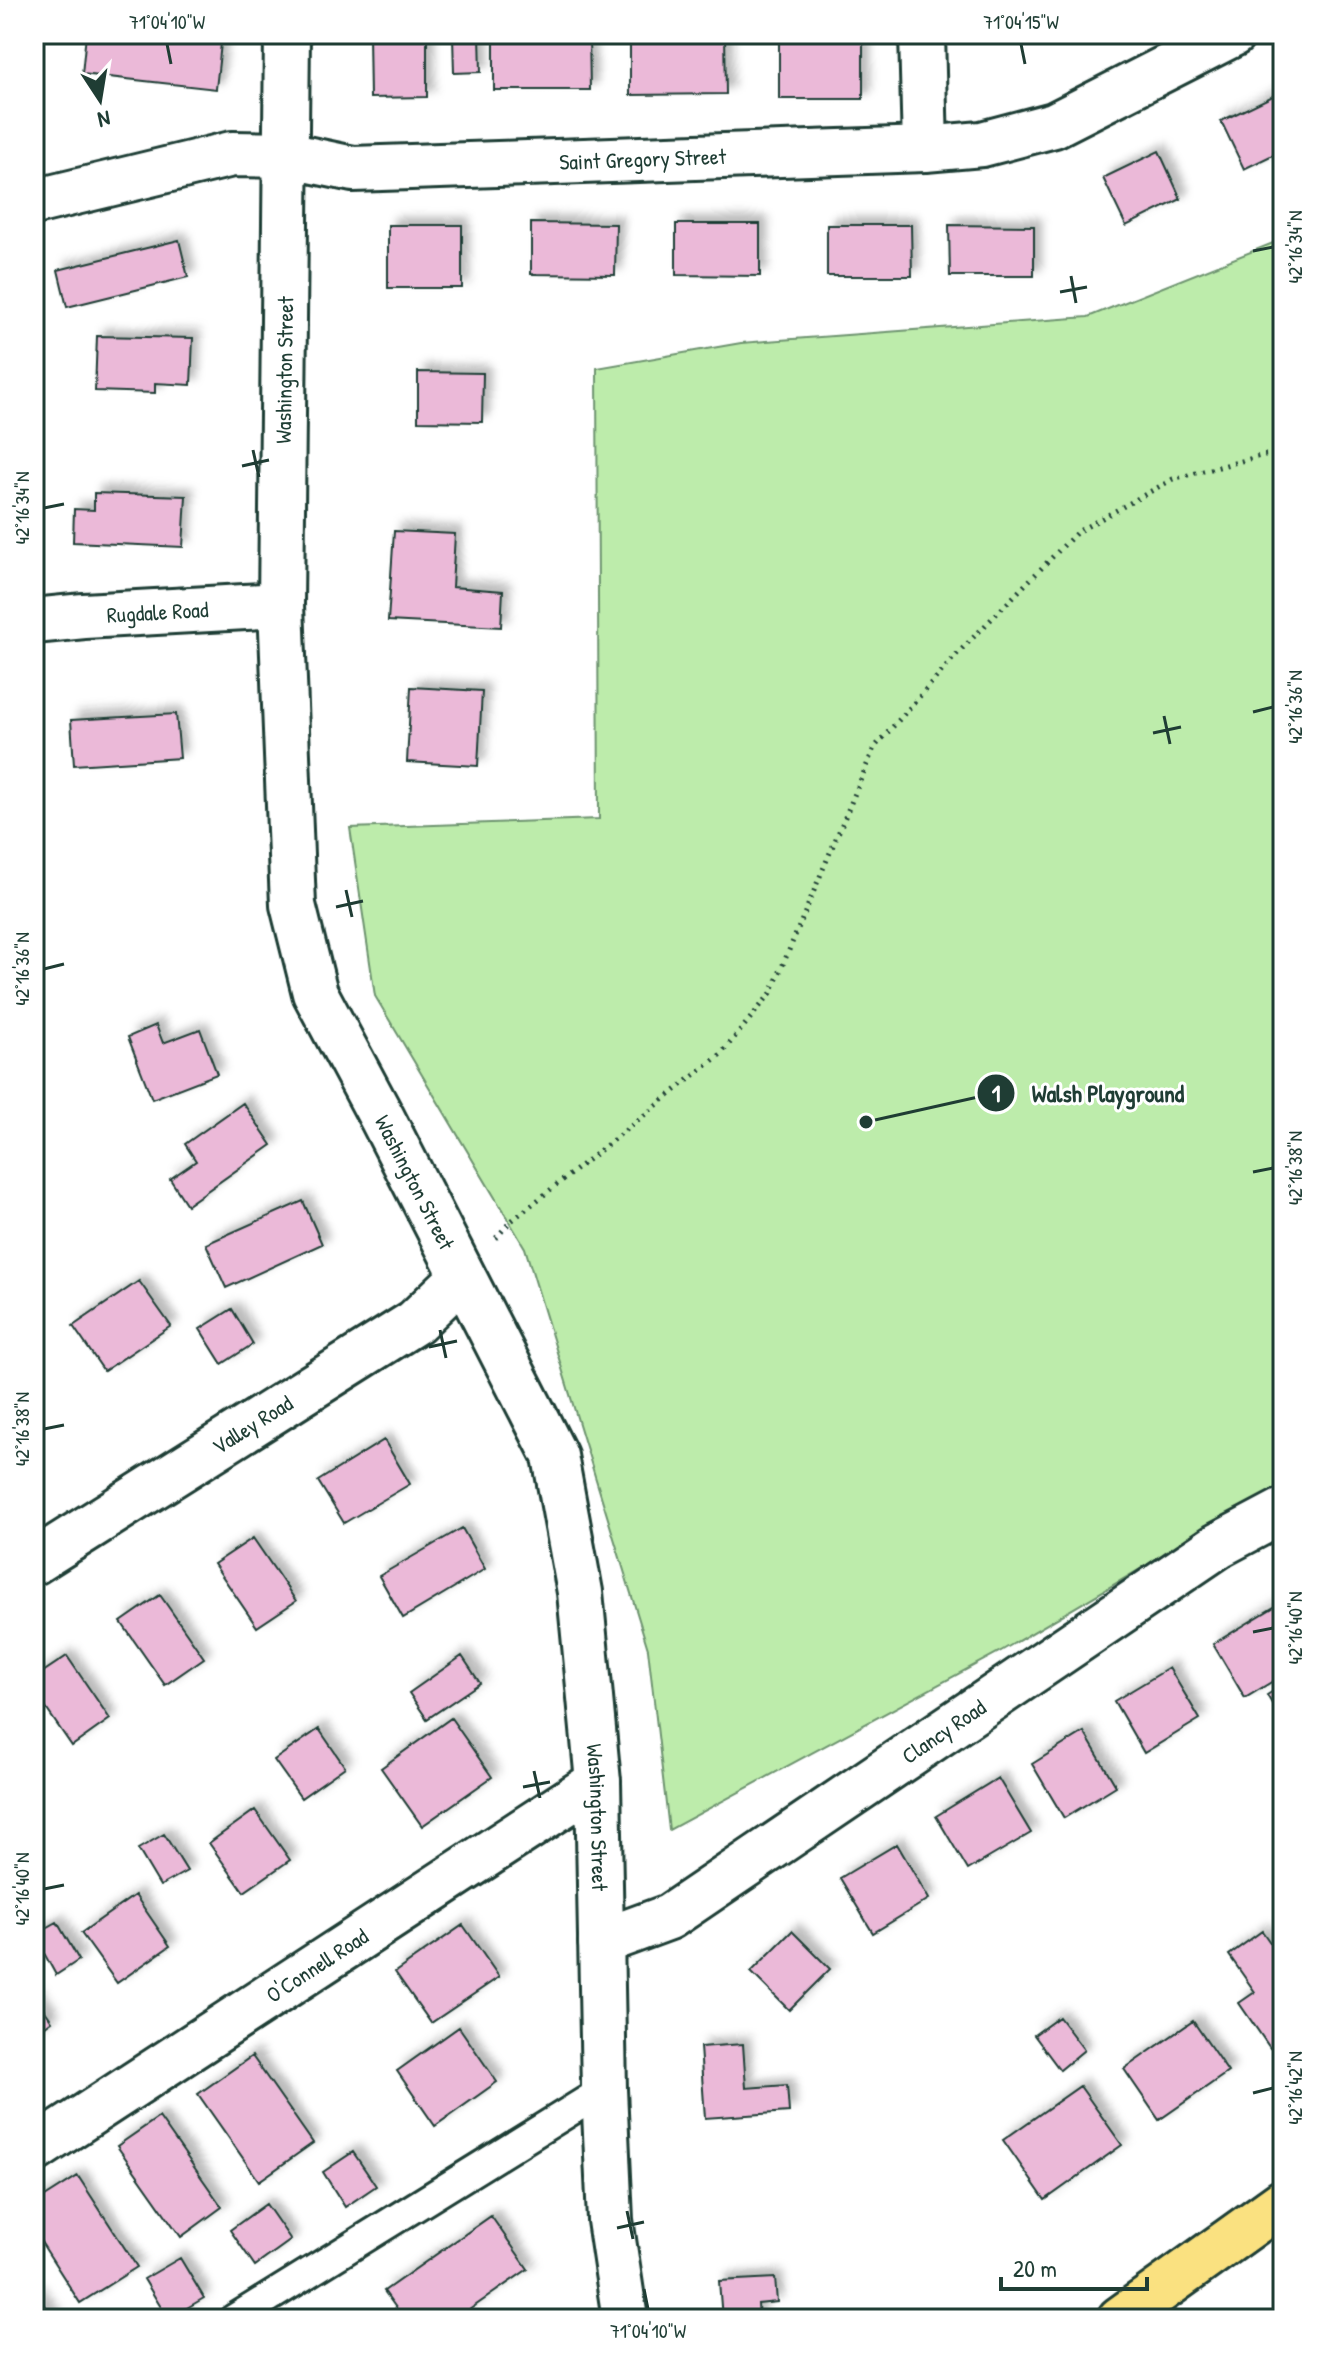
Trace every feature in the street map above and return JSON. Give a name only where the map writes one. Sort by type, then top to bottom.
[{"type":"highway","points":[[1120,2317],[1283,2202]]},
{"type":"street","name":"Washington Street","points":[[287,34],[281,605],[293,905],[315,993],[555,1456],[580,1592],[598,1782],[604,2090],[610,2220],[625,2319]]},
{"type":"street","points":[[922,34],[925,149]]},
{"type":"street","name":"Saint Gregory Street","points":[[34,202],[232,154],[287,155],[353,169],[925,149],[982,144],[1054,125],[1233,34]]},
{"type":"street","name":"Rugdale Road","points":[[34,621],[281,605]]},
{"type":"street","name":"Valley Road","points":[[34,1562],[415,1322],[462,1277]]},
{"type":"street","name":"Clancy Road","points":[[601,1942],[669,1917],[1219,1545],[1283,1511]]},
{"type":"street","name":"O'Connell Road","points":[[34,2150],[598,1782]]},
{"type":"lane","points":[[234,2319],[604,2090]]},
{"type":"path","points":[[462,1277],[510,1222],[721,1054],[761,1006],[771,993],[874,748],[958,653],[1077,532],[1173,479],[1264,455],[1283,454]]},
{"type":"green space","points":[[1283,239],[1283,1485],[1001,1651],[669,1830],[648,1649],[525,1248],[375,996],[350,828],[599,819],[597,368],[741,343],[1088,317]]},
{"type":"building","points":[[86,34],[222,34],[216,89],[82,74]]},
{"type":"building","points":[[369,34],[427,34],[427,97],[370,98]]},
{"type":"building","points":[[494,34],[589,34],[590,90],[494,90]]},
{"type":"building","points":[[630,34],[725,34],[726,94],[630,95]]},
{"type":"building","points":[[779,34],[863,34],[863,99],[779,99]]},
{"type":"building","points":[[480,35],[481,72],[454,73],[453,36]]},
{"type":"building","points":[[1277,94],[1283,107],[1283,150],[1244,169],[1221,121]]},
{"type":"building","points":[[1159,151],[1181,199],[1126,226],[1103,178]]},
{"type":"building","points":[[531,223],[616,224],[615,275],[531,274]]},
{"type":"building","points":[[676,224],[760,224],[760,276],[676,275]]},
{"type":"building","points":[[388,225],[462,225],[462,288],[388,288]]},
{"type":"building","points":[[827,225],[911,225],[912,276],[827,276]]},
{"type":"building","points":[[949,225],[1034,226],[1034,276],[950,276]]},
{"type":"building","points":[[179,240],[188,277],[67,307],[58,270]]},
{"type":"building","points":[[97,336],[193,338],[191,385],[155,383],[155,393],[95,391]]},
{"type":"building","points":[[418,372],[483,373],[482,422],[418,421]]},
{"type":"building","points":[[94,493],[186,496],[183,547],[73,542],[74,509],[94,510]]},
{"type":"building","points":[[394,531],[455,534],[452,587],[503,591],[501,627],[388,621]]},
{"type":"building","points":[[411,687],[482,691],[478,766],[407,762]]},
{"type":"building","points":[[176,714],[180,758],[74,765],[71,720]]},
{"type":"building","points":[[156,1025],[163,1043],[200,1029],[217,1074],[152,1099],[128,1037]]},
{"type":"building","points":[[243,1103],[272,1145],[187,1205],[170,1179],[196,1161],[185,1144]]},
{"type":"building","points":[[303,1201],[322,1244],[226,1288],[206,1244]]},
{"type":"building","points":[[139,1281],[171,1326],[104,1371],[73,1326]]},
{"type":"building","points":[[232,1309],[253,1344],[222,1364],[200,1329]]},
{"type":"building","points":[[384,1440],[410,1484],[344,1523],[318,1481]]},
{"type":"building","points":[[462,1528],[485,1569],[403,1618],[379,1576]]},
{"type":"building","points":[[253,1538],[296,1601],[257,1627],[214,1564]]},
{"type":"building","points":[[160,1595],[204,1658],[165,1685],[121,1622]]},
{"type":"building","points":[[1276,1606],[1283,1619],[1283,1675],[1245,1698],[1213,1644]]},
{"type":"building","points":[[67,1656],[110,1719],[72,1746],[34,1691],[34,1678]]},
{"type":"building","points":[[462,1656],[480,1683],[427,1719],[409,1693]]},
{"type":"building","points":[[1169,1668],[1200,1719],[1144,1753],[1114,1701]]},
{"type":"building","points":[[1283,1685],[1283,1711],[1278,1714],[1267,1695]]},
{"type":"building","points":[[451,1718],[492,1777],[422,1826],[381,1768]]},
{"type":"building","points":[[319,1729],[345,1767],[301,1798],[274,1760]]},
{"type":"building","points":[[1084,1732],[1116,1786],[1064,1818],[1032,1764]]},
{"type":"building","points":[[998,1778],[1031,1833],[968,1870],[936,1816]]},
{"type":"building","points":[[255,1810],[290,1860],[244,1892],[209,1843]]},
{"type":"building","points":[[164,1834],[187,1871],[160,1886],[138,1849]]},
{"type":"building","points":[[897,1844],[929,1899],[873,1933],[840,1878]]},
{"type":"building","points":[[135,1895],[170,1946],[117,1983],[81,1933]]},
{"type":"building","points":[[57,1922],[79,1960],[56,1975],[34,1935]]},
{"type":"building","points":[[463,1925],[499,1977],[431,2023],[395,1972]]},
{"type":"building","points":[[792,1931],[830,1969],[789,2010],[751,1972]]},
{"type":"building","points":[[1262,1931],[1283,1961],[1283,2039],[1270,2048],[1239,2003],[1255,1992],[1229,1955]]},
{"type":"building","points":[[34,1995],[52,2021],[34,2034]]},
{"type":"building","points":[[1059,2017],[1084,2050],[1060,2070],[1034,2035]]},
{"type":"building","points":[[1193,2021],[1228,2072],[1159,2120],[1124,2069]]},
{"type":"building","points":[[459,2027],[497,2082],[435,2126],[397,2071]]},
{"type":"building","points":[[743,2044],[746,2088],[787,2085],[789,2112],[705,2118],[700,2047]]},
{"type":"building","points":[[252,2056],[313,2143],[259,2181],[198,2094]]},
{"type":"building","points":[[1080,2086],[1122,2145],[1045,2200],[1003,2140]]},
{"type":"building","points":[[159,2117],[222,2207],[181,2237],[117,2146]]},
{"type":"building","points":[[353,2152],[376,2186],[345,2207],[323,2172]]},
{"type":"building","points":[[78,2176],[137,2267],[80,2303],[34,2231],[34,2204]]},
{"type":"building","points":[[266,2204],[291,2240],[255,2266],[230,2230]]},
{"type":"building","points":[[491,2216],[528,2269],[456,2319],[404,2319],[384,2291]]},
{"type":"building","points":[[180,2258],[204,2298],[168,2319],[144,2279]]},
{"type":"building","points":[[775,2278],[777,2302],[758,2304],[759,2319],[722,2319],[719,2281]]},
{"type":"building","points":[[34,2291],[54,2319],[34,2319]]},
{"type":"place","name":"Walsh Playground","points":[[866,1122]]}]
